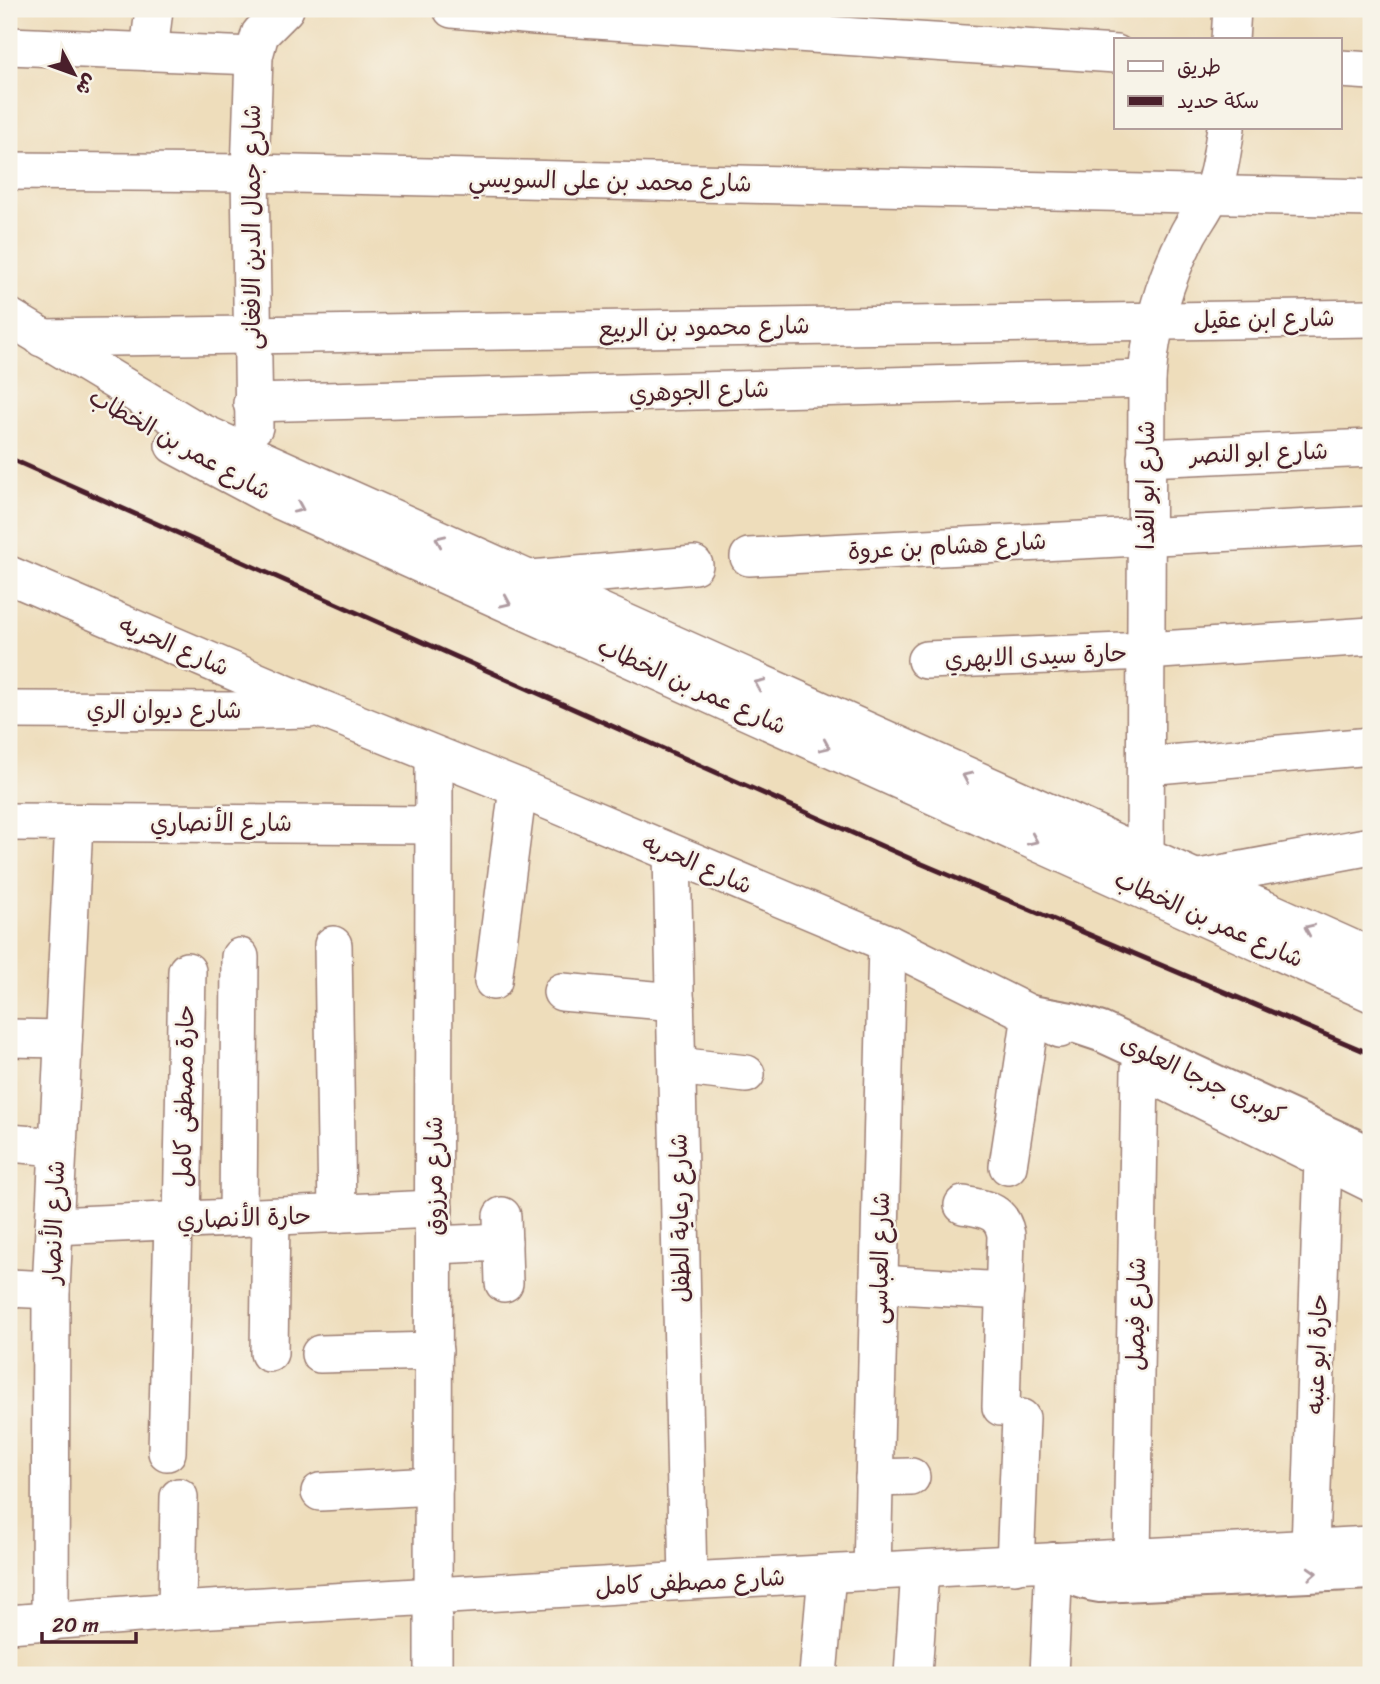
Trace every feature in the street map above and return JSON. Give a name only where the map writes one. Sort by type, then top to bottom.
[{"type":"street","points":[[149,51],[154,9]]},
{"type":"street","name":"شارع جمال الدين الافغانى","points":[[256,457],[252,403],[250,173],[254,56],[260,34],[285,9]]},
{"type":"street","points":[[452,9],[1114,54]]},
{"type":"street","points":[[1230,38],[1232,9]]},
{"type":"street","points":[[9,46],[254,56]]},
{"type":"street","points":[[1342,69],[1371,71]]},
{"type":"street","name":"شارع ابو الفدا","points":[[1145,857],[1146,379],[1149,349],[1170,276],[1188,234],[1211,195],[1226,130]]},
{"type":"street","name":"شارع محمد بن على السويسي","points":[[9,172],[250,173],[1371,198]]},
{"type":"street","name":"شارع عمر بن الخطاب","points":[[9,317],[196,430],[1371,957]]},
{"type":"street","name":"شارع ابن عقيل","points":[[1156,320],[1371,318]]},
{"type":"street","name":"شارع محمود بن الربيع","points":[[42,338],[1156,320]]},
{"type":"street","name":"شارع عمر بن الخطاب","points":[[42,338],[55,363],[74,384],[143,427],[270,495],[1371,993]]},
{"type":"street","name":"شارع الجوهري","points":[[252,403],[1146,379]]},
{"type":"street","name":"شارع ابو النصر","points":[[1146,458],[1371,448]]},
{"type":"street","name":"شارع هشام بن عروة","points":[[749,557],[1371,525]]},
{"type":"street","points":[[527,580],[694,565]]},
{"type":"street","name":"شارع الحريه","points":[[9,575],[319,708],[518,788],[887,943],[1371,1183]]},
{"type":"street","name":"حارة سيدى الابهري","points":[[926,660],[1146,652],[1371,636]]},
{"type":"street","name":"شارع ديوان الري","points":[[9,710],[229,711],[319,708]]},
{"type":"street","points":[[1146,766],[1371,746]]},
{"type":"street","name":"شارع مرزوق","points":[[433,1675],[434,755]]},
{"type":"street","points":[[494,981],[518,788]]},
{"type":"street","name":"شارع الأنصاري","points":[[9,822],[434,825]]},
{"type":"street","name":"شارع الأنصار","points":[[50,1623],[51,1290],[74,823]]},
{"type":"street","points":[[1194,879],[1371,846]]},
{"type":"street","name":"شارع رعاية الطفل","points":[[672,854],[688,1581]]},
{"type":"street","name":"شارع العباسى","points":[[872,1572],[887,943]]},
{"type":"street","points":[[333,945],[337,1214]]},
{"type":"street","points":[[240,957],[255,1217],[270,1353]]},
{"type":"street","name":"حارة مصطفى كامل","points":[[167,1452],[187,971]]},
{"type":"street","points":[[562,992],[676,1002]]},
{"type":"street","points":[[1008,1166],[1031,1015]]},
{"type":"street","name":"كوبرى جرجا العلوى","points":[[1031,1015],[1071,1022],[1101,1032],[1371,1156]]},
{"type":"street","points":[[9,1038],[63,1039]]},
{"type":"street","points":[[677,1066],[746,1074]]},
{"type":"street","name":"شارع فيصل","points":[[1132,1558],[1140,1069]]},
{"type":"street","points":[[9,1143],[58,1147]]},
{"type":"street","name":"حارة ابو عنبه","points":[[1310,1548],[1323,1160]]},
{"type":"street","points":[[963,1205],[986,1209],[1004,1224],[1015,1565]]},
{"type":"street","name":"حارة الأنصاري","points":[[54,1226],[337,1214],[434,1227],[502,1229],[505,1283]]},
{"type":"street","points":[[879,1284],[1005,1291]]},
{"type":"street","points":[[9,1288],[51,1290]]},
{"type":"street","points":[[320,1354],[434,1351]]},
{"type":"street","points":[[874,1478],[911,1477]]},
{"type":"street","points":[[320,1492],[434,1486]]},
{"type":"street","points":[[177,1611],[179,1497]]},
{"type":"street","name":"شارع مصطفى كامل","points":[[9,1624],[50,1623],[177,1611],[688,1581],[1371,1545]]},
{"type":"street","points":[[1054,1562],[1067,1573],[1100,1583],[1371,1570]]},
{"type":"street","points":[[1049,1675],[1054,1562]]},
{"type":"street","points":[[913,1675],[920,1570]]},
{"type":"street","points":[[818,1675],[827,1574]]},
{"type":"railway","points":[[9,458],[920,863],[1371,1054]]}]
